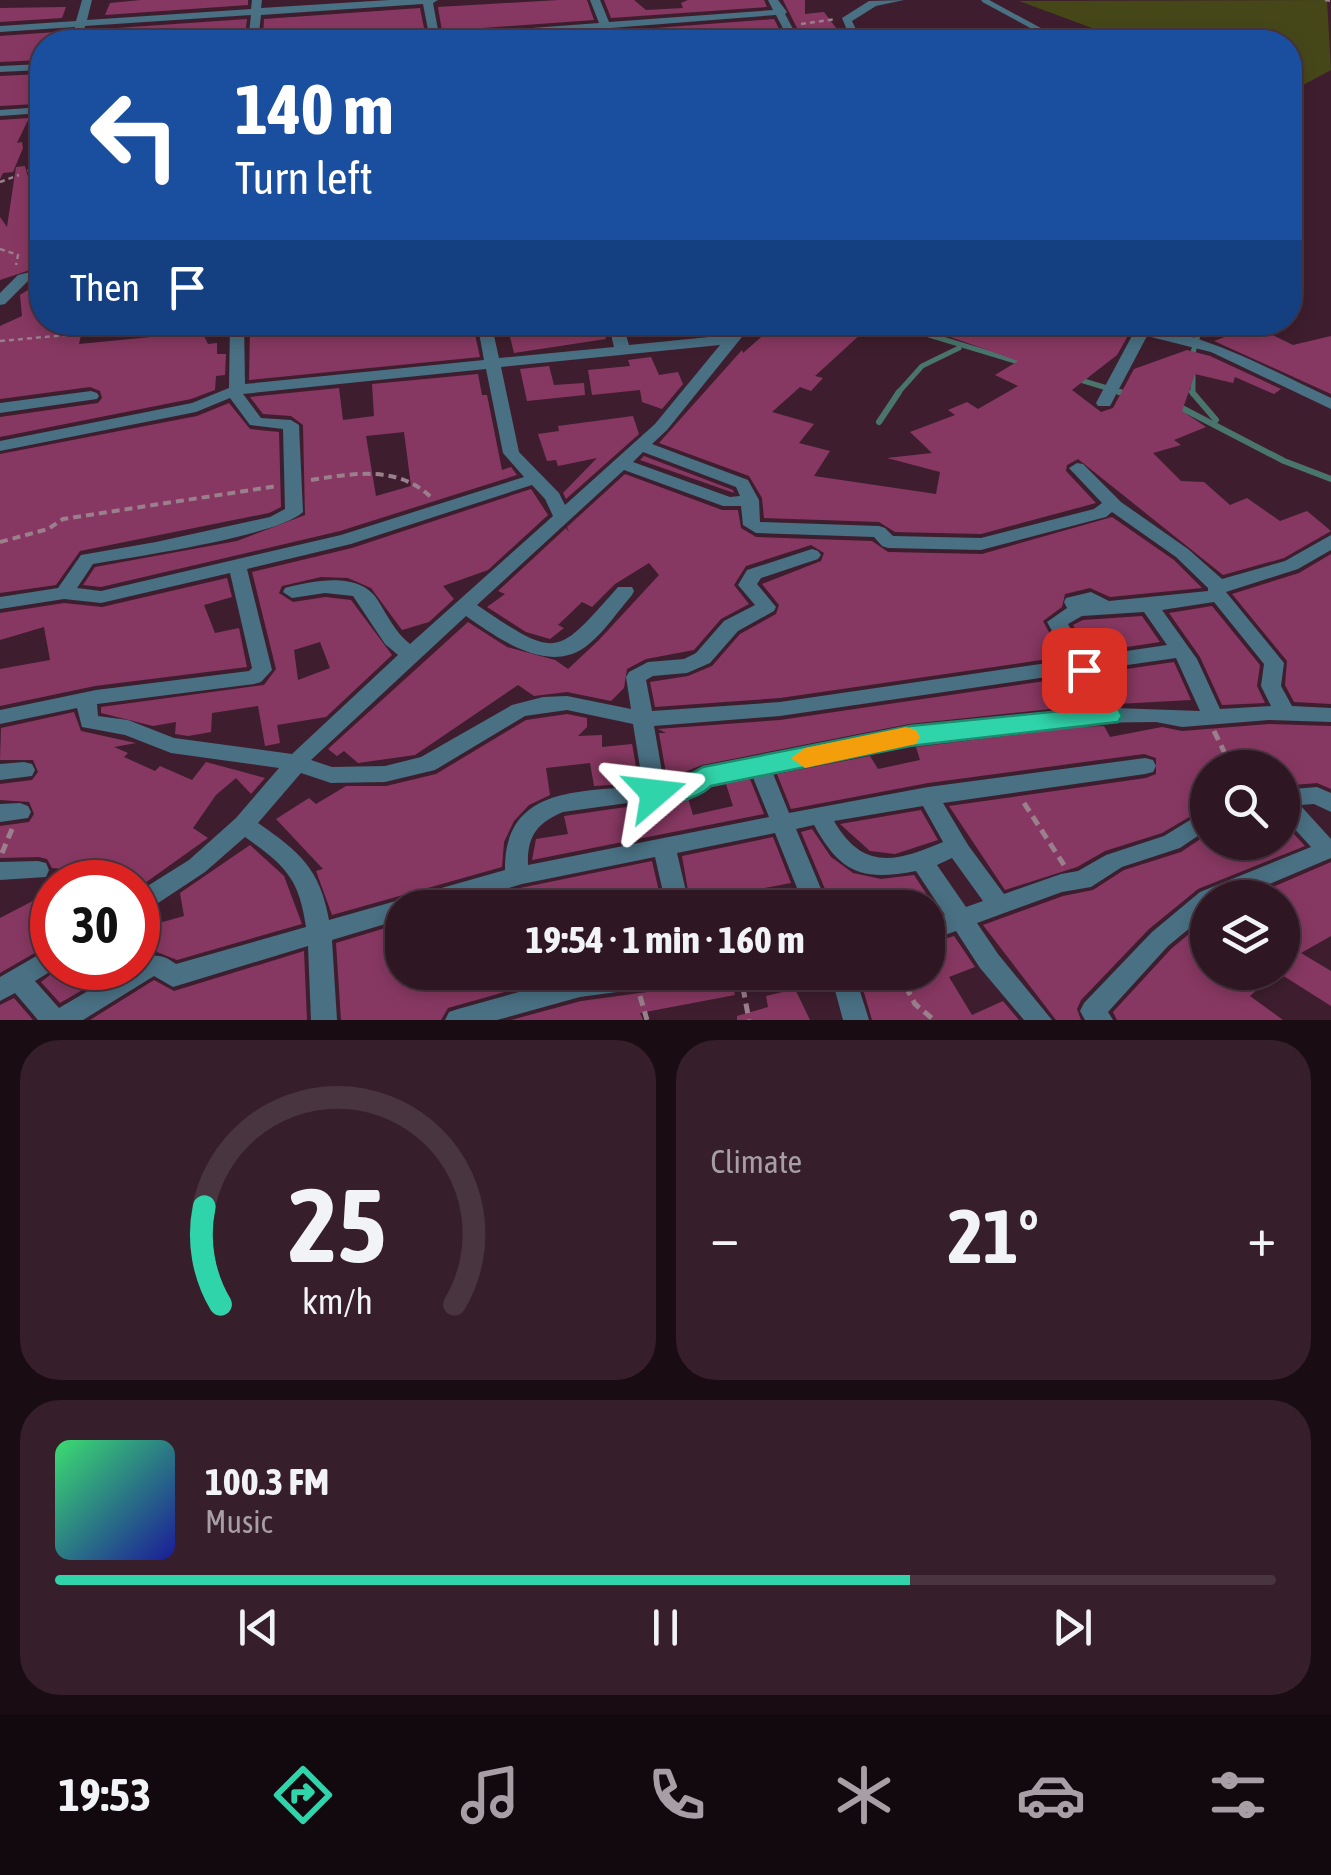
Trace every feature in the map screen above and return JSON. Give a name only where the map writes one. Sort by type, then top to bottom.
[{"type":"street","points":[[80,30],[88,0]]},
{"type":"street","points":[[0,30],[81,26],[257,6],[429,0],[433,30]]},
{"type":"street","points":[[595,0],[606,30]]},
{"type":"street","points":[[773,0],[790,30]]},
{"type":"street","points":[[851,30],[846,20],[872,2],[900,0]]},
{"type":"street","points":[[559,30],[784,17]]},
{"type":"street","points":[[0,69],[30,68]]},
{"type":"street","points":[[0,113],[30,111]]},
{"type":"street","points":[[0,301],[23,278],[30,276]]},
{"type":"street","points":[[64,592],[80,563],[98,555],[156,548],[294,512],[291,424],[256,422],[236,392],[237,335]]},
{"type":"street","points":[[487,335],[511,454],[552,497],[562,517]]},
{"type":"street","points":[[619,335],[623,350]]},
{"type":"street","points":[[160,890],[197,866],[244,824],[297,762],[640,446],[736,335]]},
{"type":"street","points":[[1107,394],[1130,360],[1141,335]]},
{"type":"street","points":[[1164,335],[1205,346],[1331,404]]},
{"type":"street","points":[[0,446],[196,407],[236,392],[732,339]]},
{"type":"street","points":[[0,408],[91,396]]},
{"type":"street","points":[[640,446],[742,484],[756,528],[879,532],[888,542],[929,546],[981,544],[1100,512],[1113,503]]},
{"type":"street","points":[[622,463],[730,502],[750,500]]},
{"type":"street","points":[[1077,468],[1113,503],[1182,553],[1218,591],[1274,663],[1271,686],[1285,713]]},
{"type":"street","points":[[0,603],[64,592],[101,597],[238,565],[440,510],[534,479]]},
{"type":"street","points":[[1109,716],[1058,622],[1078,610],[1150,605],[1278,574],[1292,561],[1331,541]]},
{"type":"street","points":[[655,793],[636,677],[648,669],[687,666],[702,658],[730,626],[767,607],[747,585],[754,574],[812,554]]},
{"type":"street","points":[[0,717],[86,699],[260,674],[238,565]]},
{"type":"street","points":[[292,592],[346,583],[357,589],[395,645],[410,656]]},
{"type":"street","points":[[465,606],[508,634],[534,646],[557,649],[571,647],[625,591]]},
{"type":"street","points":[[1150,605],[1181,650],[1211,719]]},
{"type":"street","points":[[86,699],[88,722],[96,727],[128,728],[171,745],[297,762],[319,773],[346,776],[384,774],[427,764],[519,710],[543,704],[567,703],[644,718],[780,709],[1181,650]]},
{"type":"street","points":[[517,876],[513,855],[519,831],[557,802],[655,793],[910,736],[1109,716],[1211,719],[1331,714]]},
{"type":"street","points":[[468,890],[517,876],[928,795],[1145,766]]},
{"type":"street","points":[[758,767],[809,890]]},
{"type":"street","points":[[0,772],[24,770]]},
{"type":"street","points":[[928,795],[956,846],[1000,907]]},
{"type":"street","points":[[1300,797],[1317,795],[1331,804]]},
{"type":"street","points":[[820,817],[840,855],[864,866],[888,868],[922,861],[956,846]]},
{"type":"street","points":[[1253,880],[1329,849],[1300,818]]},
{"type":"street","points":[[244,824],[296,864],[306,878],[318,933],[324,1020]]},
{"type":"street","points":[[945,926],[1075,881],[1114,861],[1172,842],[1190,830]]},
{"type":"street","points":[[664,848],[674,890]]},
{"type":"street","points":[[922,861],[1038,1020]]},
{"type":"street","points":[[0,871],[30,870]]},
{"type":"street","points":[[61,1020],[150,966],[159,965],[173,976],[385,914]]},
{"type":"street","points":[[1100,1020],[1093,1010],[1160,939],[1190,914]]},
{"type":"street","points":[[30,971],[9,985],[53,1020]]},
{"type":"street","points":[[474,1018],[567,990]]},
{"type":"street","points":[[847,990],[856,1020]]},
{"type":"lane","points":[[984,0],[1039,30]]},
{"type":"path","points":[[1325,0],[1331,1]]},
{"type":"path","points":[[784,17],[846,20]]},
{"type":"path","points":[[0,182],[30,169]]},
{"type":"path","points":[[0,249],[18,255],[14,274],[23,278]]},
{"type":"path","points":[[0,341],[64,335]]},
{"type":"path","points":[[0,542],[48,529],[64,519],[367,473],[396,476],[423,486],[440,510]]},
{"type":"path","points":[[1211,719],[1224,750]]},
{"type":"path","points":[[1015,784],[1036,829],[1075,881]]},
{"type":"path","points":[[639,990],[647,1020]]},
{"type":"path","points":[[743,990],[748,1020]]},
{"type":"path","points":[[908,990],[915,1004],[924,1007],[934,1020]]},
{"type":"shaded area","points":[[1327,0],[1331,70],[1302,86],[1302,30],[1098,30],[1019,1]]},
{"type":"building","points":[[248,0],[248,5],[105,15],[110,3]]},
{"type":"building","points":[[587,0],[594,20],[442,30],[438,7]]},
{"type":"building","points":[[604,0],[634,0],[646,10],[683,8],[681,3],[688,0],[764,0],[767,7],[611,18]]},
{"type":"building","points":[[783,0],[805,0],[805,14],[824,12],[838,30],[798,30]]},
{"type":"building","points":[[66,7],[62,18],[0,22],[0,8]]},
{"type":"building","points":[[420,8],[424,28],[263,30],[264,19]]},
{"type":"building","points":[[247,19],[246,30],[88,30]]},
{"type":"building","points":[[774,19],[780,30],[629,30]]},
{"type":"building","points":[[30,34],[30,61],[0,62],[0,36]]},
{"type":"building","points":[[30,75],[30,104],[0,106],[0,76]]},
{"type":"building","points":[[29,118],[17,143],[22,142],[23,148],[13,172],[3,173],[0,179],[0,120]]},
{"type":"building","points":[[25,166],[30,184],[30,270],[0,280],[0,217],[7,227],[16,167]]},
{"type":"building","points":[[30,289],[30,335],[81,335],[79,344],[204,335],[208,344],[217,343],[217,354],[226,354],[225,375],[216,376],[215,390],[191,399],[0,437],[0,417],[98,403],[102,398],[100,391],[90,387],[0,399],[0,326],[22,316],[20,295]]},
{"type":"building","points":[[250,335],[475,335],[480,357],[249,380]]},
{"type":"building","points":[[510,335],[605,335],[606,339],[514,353]]},
{"type":"building","points":[[763,335],[860,335],[815,376],[823,378],[811,391],[800,387],[772,412],[814,424],[799,443],[830,451],[814,476],[936,494],[940,472],[887,458],[932,453],[910,432],[955,415],[948,410],[967,402],[978,409],[1018,386],[995,375],[1018,361],[945,335],[1128,335],[1117,355],[1072,390],[1101,412],[1113,408],[1134,369],[1187,350],[1210,356],[1281,389],[1274,394],[1235,377],[1233,383],[1195,374],[1182,411],[1206,427],[1174,440],[1181,445],[1153,453],[1181,481],[1204,482],[1230,505],[1247,498],[1280,521],[1307,511],[1331,531],[1284,558],[1223,575],[1078,459],[1067,465],[1066,471],[1096,503],[981,534],[895,532],[879,522],[764,518],[762,498],[749,476],[659,443],[742,350],[743,353]]},
{"type":"building","points":[[1230,335],[1272,335],[1293,345],[1331,336],[1331,394],[1214,341]]},
{"type":"building","points":[[651,357],[659,375],[678,372],[683,384],[662,409],[642,402],[640,390],[592,395],[588,370],[630,366],[628,360]]},
{"type":"building","points":[[549,366],[554,385],[584,383],[585,395],[527,401],[520,369]]},
{"type":"building","points":[[478,374],[482,395],[487,395],[502,470],[511,467],[517,475],[340,531],[101,587],[83,585],[95,567],[237,541],[305,515],[303,425],[291,416],[263,414],[250,397],[339,388],[343,420],[374,416],[372,384]],"holes":[[[404,432],[411,486],[376,496],[366,436]]]},
{"type":"building","points":[[229,403],[250,429],[279,432],[281,507],[269,513],[80,551],[56,585],[0,593],[0,454],[197,416]]},
{"type":"building","points":[[633,416],[639,434],[566,499],[563,493],[597,458],[558,466],[556,460],[547,461],[538,434],[559,431],[558,426]]},
{"type":"building","points":[[644,456],[733,490],[734,493],[640,460]]},
{"type":"building","points":[[625,474],[722,510],[738,510],[741,528],[756,537],[872,541],[888,552],[982,554],[1112,517],[1174,560],[1202,588],[1110,597],[1090,588],[1065,594],[1062,607],[1043,621],[1062,657],[780,698],[655,707],[650,682],[688,676],[712,666],[740,634],[776,614],[779,605],[762,584],[821,561],[824,553],[811,545],[746,566],[734,585],[749,604],[721,619],[694,650],[646,659],[627,669],[624,688],[611,701],[567,692],[534,696],[518,685],[415,755],[358,763],[344,751],[337,756],[328,749],[468,622],[507,647],[555,660],[568,669],[659,575],[649,563],[615,584],[592,607],[582,602],[558,625],[564,628],[550,639],[526,632],[487,607],[505,594],[498,591],[566,528],[569,532],[567,527]]},
{"type":"building","points":[[531,489],[548,515],[488,570],[443,586],[454,599],[429,622],[402,630],[371,588],[348,578],[321,577],[282,586],[279,593],[293,602],[325,597],[351,600],[392,655],[326,717],[277,725],[280,743],[265,746],[258,706],[212,713],[211,732],[188,736],[175,734],[176,722],[153,726],[101,713],[101,707],[264,685],[276,669],[252,572],[352,548]],"holes":[[[320,642],[330,668],[298,680],[294,650]]]},
{"type":"building","points":[[1331,554],[1331,704],[1294,702],[1285,685],[1287,661],[1232,594],[1299,573]]},
{"type":"building","points":[[227,578],[232,597],[204,605],[215,633],[239,628],[247,667],[95,686],[0,706],[0,669],[50,660],[44,627],[0,640],[0,613],[64,603],[102,607]]},
{"type":"building","points":[[1212,606],[1260,665],[1257,686],[1265,703],[1222,705],[1200,657],[1169,613]]},
{"type":"building","points":[[1142,616],[1160,642],[1088,653],[1073,625],[1083,620]]},
{"type":"building","points":[[1174,662],[1191,700],[1117,704],[1099,673]]},
{"type":"building","points":[[1073,677],[1089,705],[909,724],[702,765],[667,779],[659,733],[666,733],[658,729],[780,720]]},
{"type":"building","points":[[74,712],[81,731],[136,743],[114,747],[128,753],[124,757],[155,771],[160,766],[192,780],[206,762],[265,778],[251,794],[236,778],[216,795],[193,828],[208,838],[160,872],[160,860],[0,858],[0,826],[29,822],[34,814],[29,802],[0,800],[0,784],[32,780],[38,772],[33,760],[0,760],[1,728]]},
{"type":"building","points":[[567,714],[587,718],[587,727],[578,736],[602,735],[602,747],[632,744],[639,783],[594,786],[590,763],[546,768],[550,795],[529,805],[514,821],[504,842],[502,867],[421,890],[385,890],[385,900],[332,915],[316,871],[323,869],[276,819],[309,798],[316,804],[346,786],[386,786],[436,774],[526,720]]},
{"type":"building","points":[[1269,724],[1331,726],[1331,789],[1317,783],[1300,784],[1300,750],[1190,750],[1190,817],[1162,833],[1105,851],[1077,867],[1005,890],[949,806],[1146,778],[1156,774],[1156,758],[1144,754],[928,783],[791,809],[777,774],[870,756],[878,769],[920,760],[916,747],[1079,727],[1104,726],[1110,737],[1162,727],[1182,731]]},
{"type":"building","points":[[750,779],[764,814],[532,860],[536,839],[568,834],[564,816],[688,798],[693,815],[733,806],[726,784]]},
{"type":"building","points":[[921,810],[938,840],[895,854],[870,851],[840,824]]},
{"type":"building","points":[[812,829],[831,857],[853,873],[881,879],[914,875],[924,890],[825,890],[801,832]]},
{"type":"building","points":[[773,837],[791,883],[754,890],[688,890],[682,856]]},
{"type":"building","points":[[250,845],[284,876],[302,924],[177,960],[160,953],[160,923],[184,916],[180,893]]},
{"type":"building","points":[[1190,846],[1190,860],[1270,860],[1220,880],[1190,880],[1190,896],[1149,929],[1081,1000],[1077,1009],[1081,1020],[1056,1020],[983,925],[1063,896],[1093,890],[1124,870]]},
{"type":"building","points":[[652,861],[659,890],[520,890]]},
{"type":"building","points":[[1331,862],[1331,936],[1301,953],[1331,971],[1331,1006],[1300,986],[1300,880],[1289,880]]},
{"type":"building","points":[[30,902],[30,956],[0,973],[0,918]]},
{"type":"building","points":[[385,928],[385,990],[512,990],[448,1008],[441,1020],[341,1020],[336,943]]},
{"type":"building","points":[[1190,933],[1190,990],[1257,990],[1250,996],[1283,1020],[1117,1020],[1113,1012]]},
{"type":"building","points":[[954,936],[975,967],[949,977],[972,1015],[1003,1001],[1019,1020],[872,1020],[863,990],[945,990],[945,939]]},
{"type":"building","points":[[304,951],[307,1020],[90,1020],[138,990],[160,990],[160,983],[174,991]]},
{"type":"building","points":[[48,990],[82,990],[60,1003]]},
{"type":"building","points":[[662,990],[734,990],[735,995],[640,1013],[643,1020],[511,1020],[581,1001]]},
{"type":"building","points":[[795,990],[810,1020],[737,1020],[737,1016],[768,1007],[766,996]]},
{"type":"building","points":[[14,998],[33,1020],[0,1020],[0,1005]]},
{"type":"waterway","points":[[929,335],[1022,363]]},
{"type":"waterway","points":[[1191,359],[1198,335]]},
{"type":"waterway","points":[[897,394],[922,366],[959,348]]},
{"type":"waterway","points":[[1193,371],[1193,393]]},
{"type":"waterway","points":[[1077,379],[1127,394],[1119,392]]},
{"type":"waterway","points":[[879,422],[899,392]]},
{"type":"waterway","points":[[1193,393],[1216,420]]},
{"type":"waterway","points":[[1178,406],[1284,461],[1331,479]]},
{"type":"slow traffic","points":[[805,758],[906,737]]},
{"type":"route","points":[[655,793],[692,786],[703,778],[910,736],[1109,716],[1084,670]]}]
